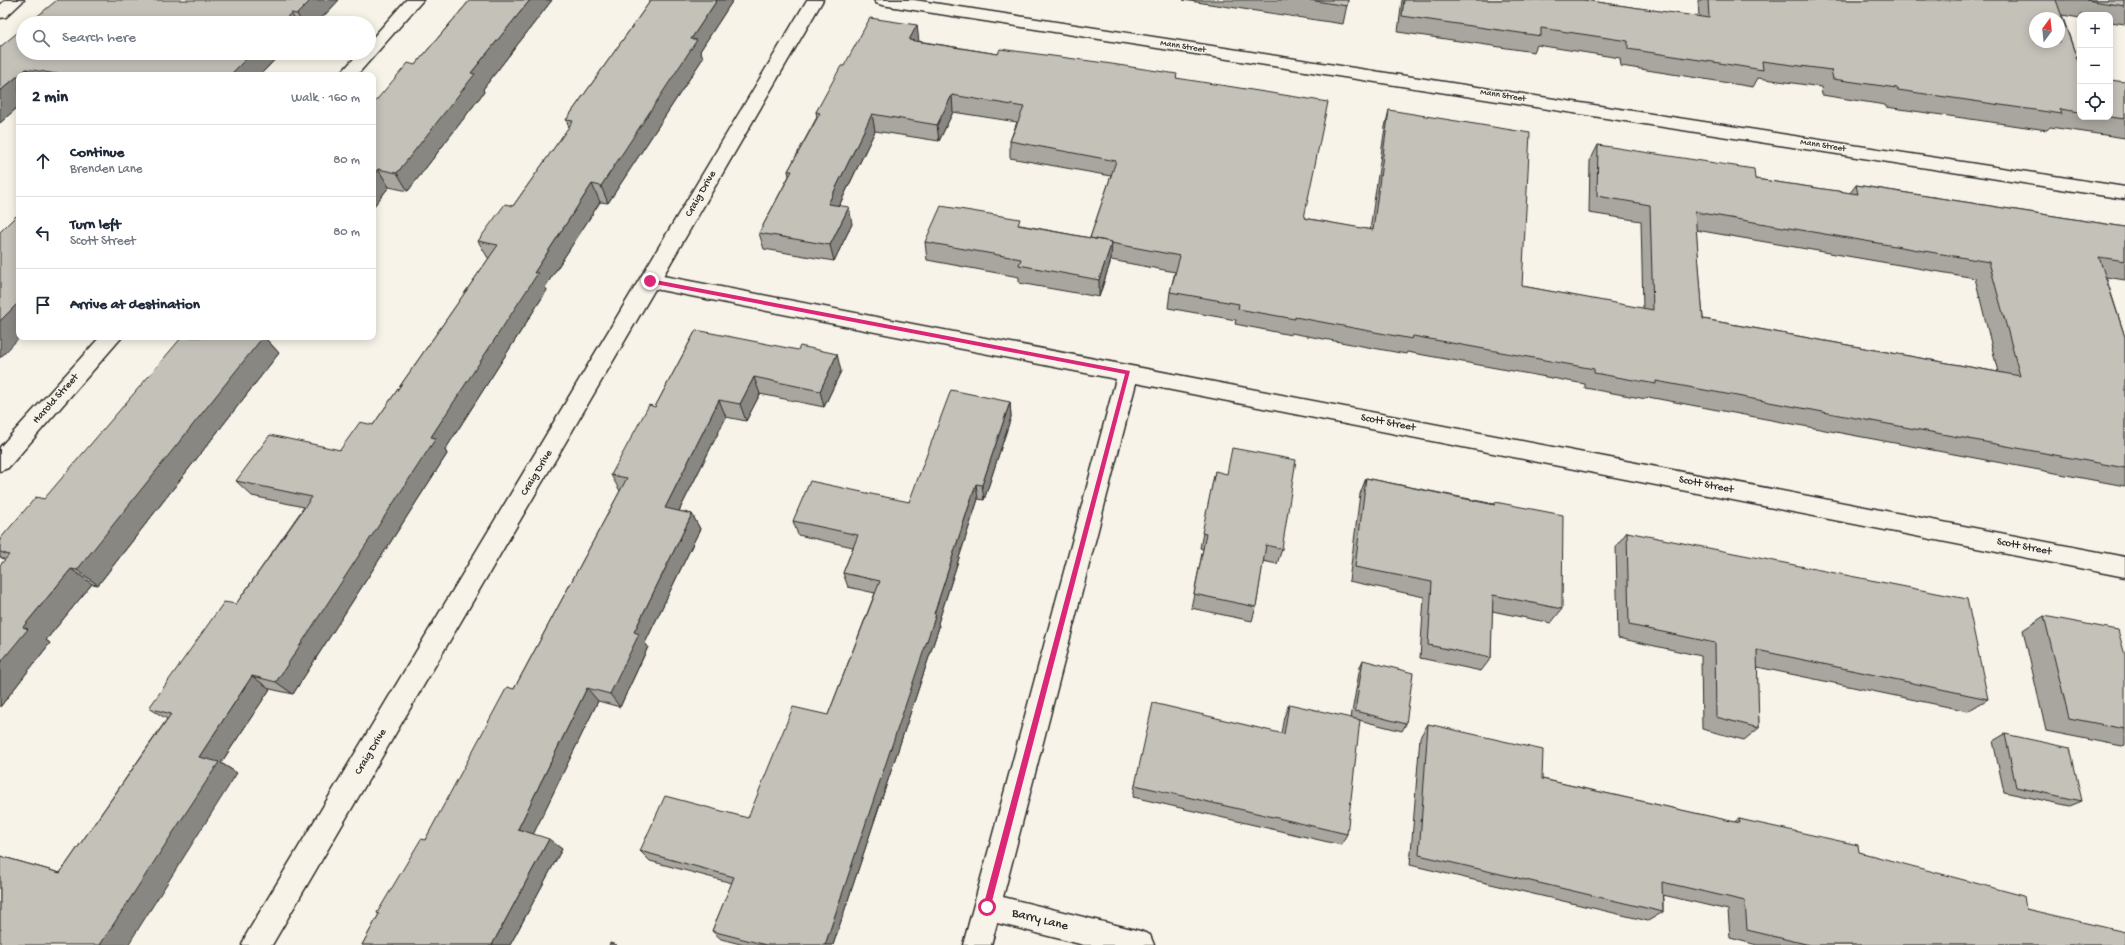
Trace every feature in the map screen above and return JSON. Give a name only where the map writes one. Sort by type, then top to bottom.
[{"type":"street","points":[[0,13],[16,0]]},
{"type":"street","points":[[376,43],[416,0]]},
{"type":"street","name":"Craig Drive","points":[[256,945],[815,0]]},
{"type":"street","name":"Mann Street","points":[[882,0],[2125,193]]},
{"type":"street","points":[[351,72],[361,60]]},
{"type":"street","name":"Scott Street","points":[[650,281],[2125,567]]},
{"type":"street","name":"Harold Street","points":[[0,462],[109,340]]},
{"type":"street","points":[[977,945],[1128,373]]},
{"type":"street","name":"Barry Lane","points":[[987,907],[1140,945]]},
{"type":"building","points":[[57,0],[311,0],[297,14],[291,13],[288,16],[38,16]]},
{"type":"building","points":[[470,0],[530,0],[471,73],[475,74],[397,173],[378,169],[376,171],[376,100],[408,63],[415,65]]},
{"type":"building","points":[[651,0],[717,0],[691,39],[697,40],[601,186],[592,184],[534,273],[538,273],[431,437],[436,438],[276,682],[252,676],[199,757],[219,762],[100,945],[0,945],[0,856],[60,873],[171,714],[149,708],[224,602],[236,604],[312,497],[236,481],[270,435],[340,450],[360,422],[373,425],[498,245],[478,241],[505,204],[513,206],[573,121],[566,120]]},
{"type":"building","points":[[1309,0],[1348,0],[1347,6]]},
{"type":"building","points":[[1404,0],[1583,0],[1709,18],[1708,0],[2056,0],[2060,12],[2029,12],[2029,48],[2065,48],[2065,25],[2077,59],[2077,112],[2060,109],[2062,114],[1898,90],[1897,88],[1833,79],[1831,70],[1762,61],[1763,70],[1628,49],[1628,41],[1541,28],[1541,36],[1402,16]]},
{"type":"building","points":[[2086,0],[2125,0],[2125,6]]},
{"type":"building","points":[[870,18],[917,25],[909,40],[998,54],[1000,49],[1105,63],[1177,74],[1176,78],[1328,102],[1304,218],[1373,230],[1389,110],[1530,133],[1522,286],[1653,310],[1650,205],[1597,196],[1598,145],[1754,169],[1755,179],[1858,194],[1856,185],[2125,227],[2125,261],[2099,257],[2125,337],[2125,468],[1656,381],[1656,384],[1594,373],[1594,369],[1413,336],[1412,339],[1295,317],[1295,319],[1238,309],[1239,304],[1170,292],[1180,256],[1090,238],[1116,161],[1010,141],[1024,107],[952,95],[937,125],[872,114],[828,204],[849,207],[830,245],[759,233],[792,171],[788,171],[820,113],[816,112],[841,66],[844,66]],"holes":[[[1695,212],[1989,262],[2020,376],[1703,319]]]},
{"type":"building","points":[[16,34],[16,60],[245,60],[233,72],[44,72],[26,69],[22,72],[16,72],[16,77],[0,91],[0,47]]},
{"type":"building","points":[[2113,80],[2125,82],[2125,119],[2113,117]]},
{"type":"building","points":[[941,206],[1020,219],[1018,225],[1112,242],[1099,280],[1019,265],[1021,259],[925,242]]},
{"type":"building","points":[[16,216],[16,305],[0,321],[0,232]]},
{"type":"building","points":[[696,330],[798,350],[800,346],[837,354],[820,391],[754,377],[740,404],[719,400],[665,508],[692,514],[634,632],[639,634],[610,694],[587,688],[518,829],[549,839],[492,945],[362,945],[379,914],[377,913],[421,839],[425,840],[507,687],[514,689],[627,478],[611,475],[649,405],[655,407]]},
{"type":"building","points":[[179,340],[261,340],[77,570],[71,569],[23,627],[28,629],[0,663],[0,565],[9,555],[0,552],[0,539],[36,497],[44,499]]},
{"type":"building","points":[[951,390],[1010,402],[982,485],[976,484],[934,614],[936,614],[825,945],[766,945],[712,931],[734,877],[640,851],[665,796],[748,818],[793,707],[828,715],[880,581],[843,573],[858,535],[793,521],[810,481],[909,502]]},
{"type":"building","points":[[1232,448],[1296,460],[1282,549],[1266,545],[1256,607],[1194,594],[1206,534],[1202,533],[1215,471],[1227,474]]},
{"type":"building","points":[[1366,478],[1495,505],[1495,502],[1563,515],[1562,609],[1493,595],[1491,658],[1428,645],[1432,582],[1355,567]]},
{"type":"building","points":[[1627,532],[1967,599],[1988,699],[1757,650],[1759,728],[1716,717],[1715,643],[1629,625]]},
{"type":"building","points":[[2044,616],[2118,630],[2125,655],[2125,729],[2069,718]]},
{"type":"building","points":[[1363,660],[1413,673],[1406,724],[1355,711]]},
{"type":"building","points":[[1153,703],[1284,734],[1289,704],[1360,720],[1347,834],[1135,785]]},
{"type":"building","points":[[1428,724],[1543,750],[1542,779],[1740,823],[1739,819],[1858,845],[1859,852],[2024,896],[2026,909],[2125,932],[2125,945],[1810,945],[1747,930],[1745,901],[1662,882],[1663,912],[1419,855]]},
{"type":"building","points":[[2005,734],[2070,748],[2082,801],[2016,787]]},
{"type":"route","points":[[650,281],[1128,373],[987,907]]}]
